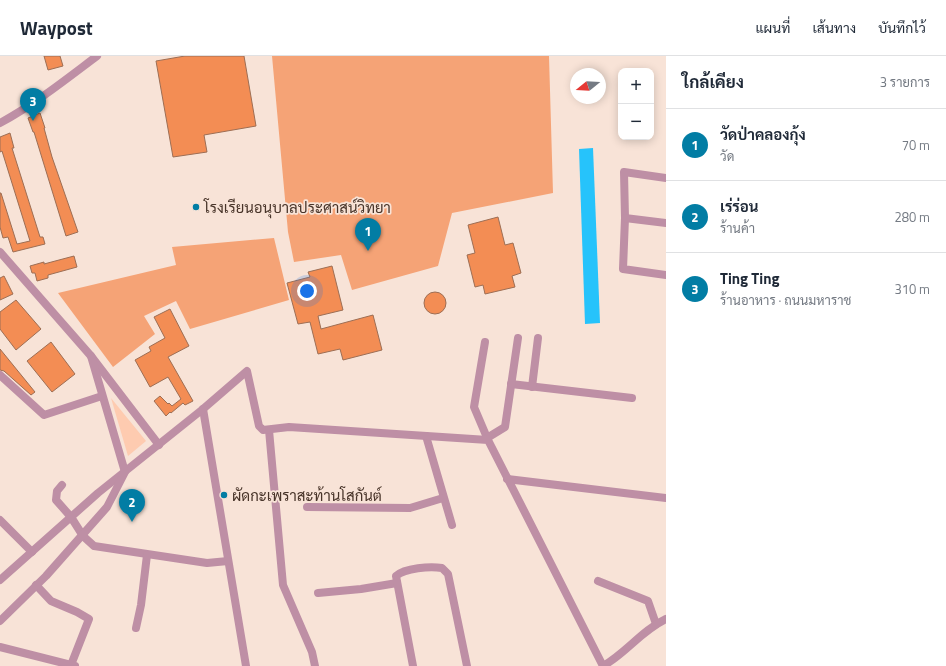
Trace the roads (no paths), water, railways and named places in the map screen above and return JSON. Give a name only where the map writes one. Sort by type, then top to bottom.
[{"type":"street","points":[[0,123],[21,112],[45,96],[97,56]]},
{"type":"street","points":[[666,178],[624,172],[624,269],[666,275]]},
{"type":"street","points":[[625,218],[666,223]]},
{"type":"street","points":[[0,252],[91,356],[159,445]]},
{"type":"street","points":[[0,580],[98,493],[159,445],[248,371],[259,426],[263,430],[289,427],[487,439],[505,427],[518,338]]},
{"type":"street","points":[[532,387],[538,338]]},
{"type":"street","points":[[485,342],[474,407],[487,439],[603,666],[616,659],[656,624],[666,619]]},
{"type":"street","points":[[0,621],[36,586],[83,536],[107,507],[125,472],[91,356]]},
{"type":"street","points":[[0,375],[44,415],[102,396]]},
{"type":"street","points":[[511,384],[632,398]]},
{"type":"street","points":[[203,409],[246,666]]},
{"type":"street","points":[[269,430],[284,585],[312,652],[315,666]]},
{"type":"street","points":[[426,436],[452,525]]},
{"type":"street","points":[[508,479],[666,498]]},
{"type":"street","points":[[62,485],[58,491],[56,500],[71,517],[83,536],[94,546],[207,563],[228,561]]},
{"type":"street","points":[[307,508],[410,508],[443,498]]},
{"type":"street","points":[[0,520],[32,552]]},
{"type":"street","points":[[136,628],[141,605],[148,555]]},
{"type":"street","points":[[413,666],[396,576],[401,572],[433,566],[442,568],[448,574],[467,666]]},
{"type":"street","points":[[598,581],[648,600],[656,624]]},
{"type":"street","points":[[318,593],[360,589],[397,583]]},
{"type":"street","points":[[36,586],[51,601],[89,619]]},
{"type":"street","points":[[0,647],[73,666],[92,610]]},
{"type":"water","points":[[593,148],[600,323],[585,324],[579,149]]},
{"type":"place","name":"Ting Ting","points":[[33,121]]},
{"type":"place","name":"โรงเรียนอนุบาลประศาสน์วิทยา","points":[[196,207]]},
{"type":"place","name":"วัดป่าคลองกุ้ง","points":[[368,251]]},
{"type":"place","name":"ผัดกะเพราสะท้านโสกันต์","points":[[224,495]]},
{"type":"place","name":"เร่ร่อน","points":[[132,522]]}]
